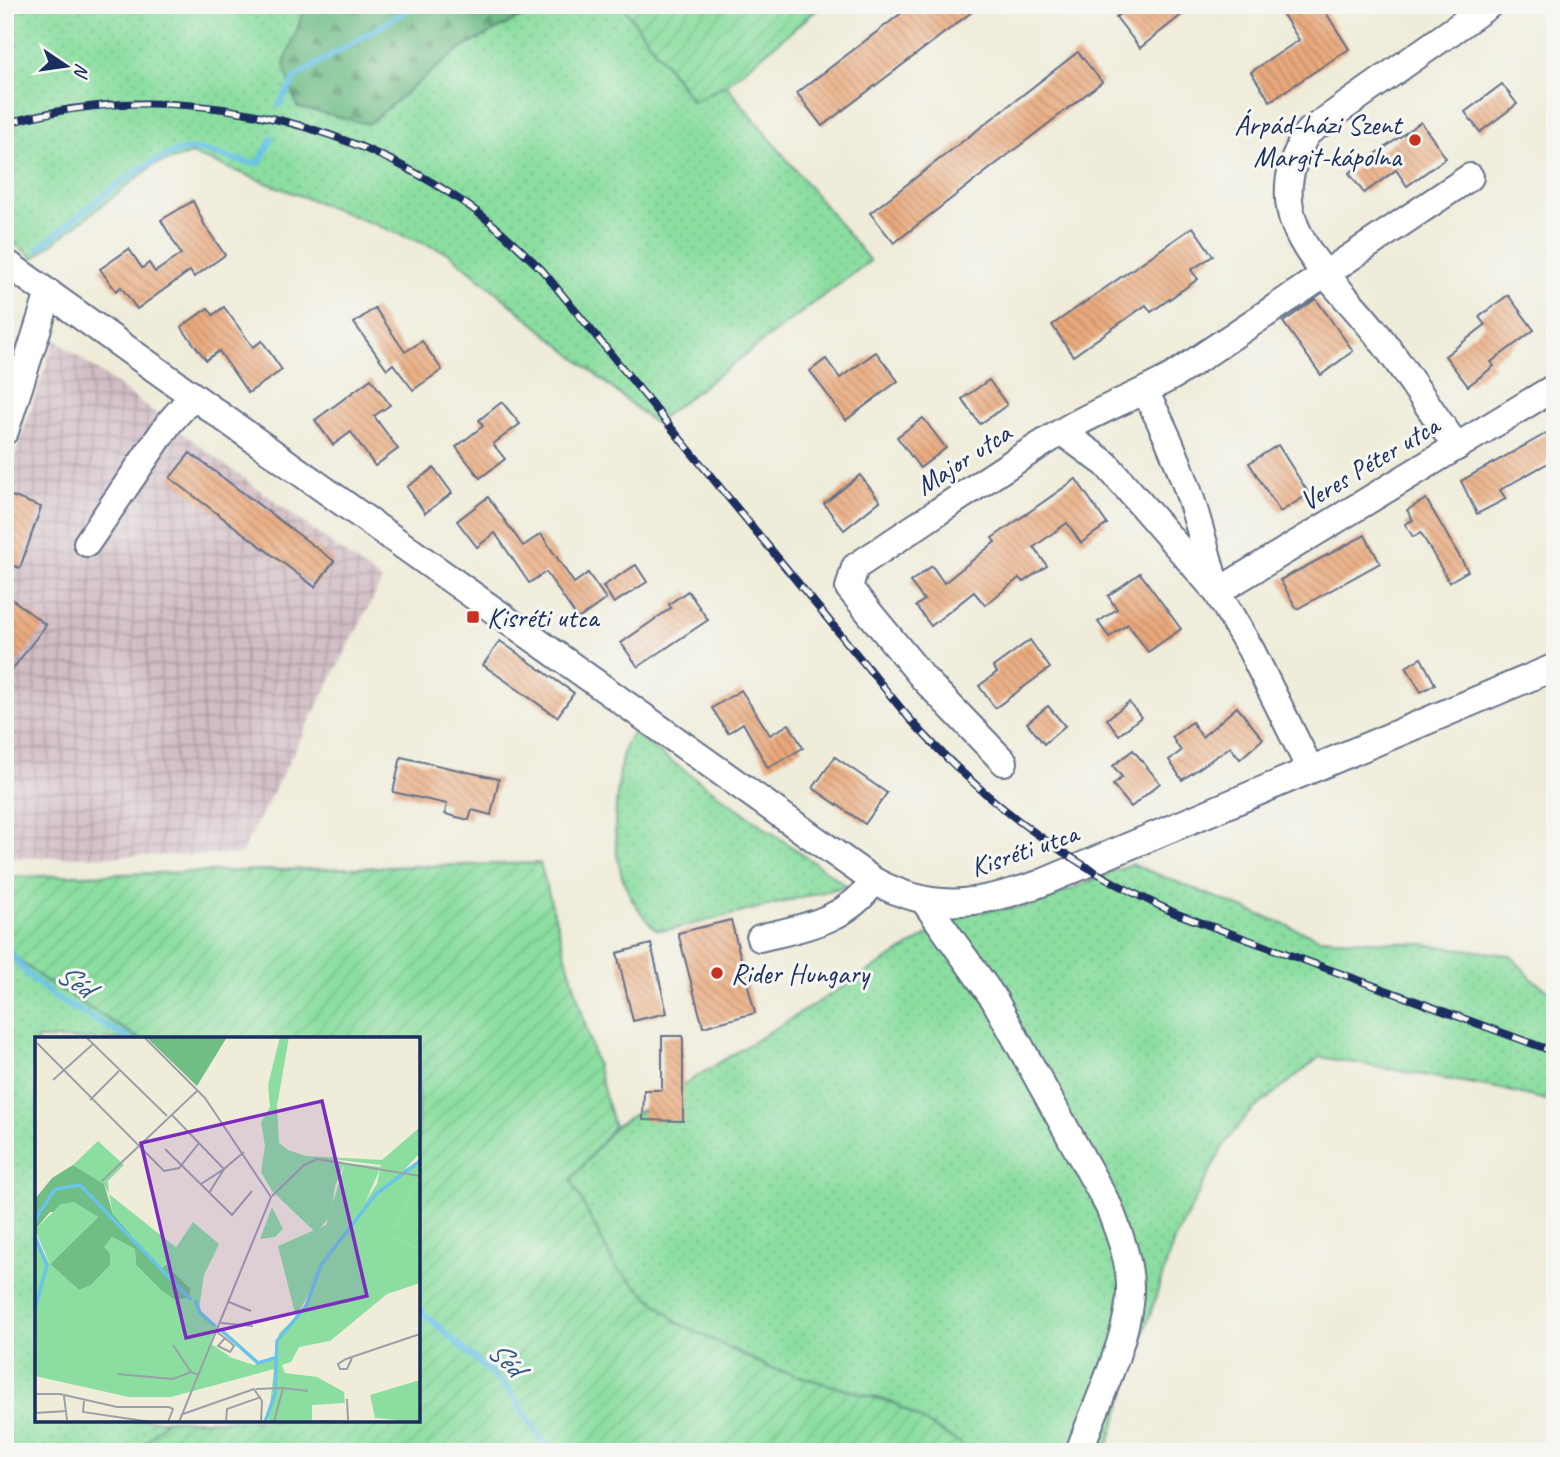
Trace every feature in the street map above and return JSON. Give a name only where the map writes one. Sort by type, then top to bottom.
[{"type":"street","points":[[1457,447],[1380,337],[1325,274],[1300,236],[1292,218],[1288,184],[1292,158],[1307,133],[1489,5]]},
{"type":"street","name":"Major utca","points":[[1004,762],[924,679],[849,588],[855,567],[1062,432],[1103,408],[1145,392],[1471,177]]},
{"type":"street","name":"Kisréti utca","points":[[5,262],[874,881],[897,893],[925,902],[956,904],[983,901],[1039,884],[1555,667]]},
{"type":"street","points":[[5,431],[49,293]]},
{"type":"street","name":"Veres Péter utca","points":[[1217,592],[1555,387]]},
{"type":"street","points":[[1145,392],[1170,438],[1184,475],[1217,592]]},
{"type":"street","points":[[87,542],[169,423],[193,396]]},
{"type":"street","points":[[1062,432],[1106,464],[1217,592],[1251,650],[1310,769]]},
{"type":"street","points":[[760,938],[833,919],[861,900],[874,881]]},
{"type":"street","points":[[925,902],[994,999],[1109,1207],[1119,1232],[1130,1289],[1128,1319],[1079,1452]]},
{"type":"shaded area","points":[[55,339],[382,581],[241,854],[5,858],[5,483]]},
{"type":"green space","points":[[5,5],[306,5],[284,65],[368,124],[457,51],[543,5],[622,5],[692,101],[726,85],[870,261],[654,423],[449,253],[192,154],[154,165],[34,258],[5,237]]},
{"type":"green space","points":[[306,5],[543,5],[457,51],[368,124],[297,107],[284,65]]},
{"type":"green space","points":[[622,5],[823,5],[726,85],[693,101]]},
{"type":"green space","points":[[633,734],[847,886],[674,929],[657,930],[631,897],[618,860],[616,800],[624,749]]},
{"type":"green space","points":[[540,863],[614,1127],[571,1180],[615,1267],[678,1323],[770,1368],[893,1403],[974,1452],[138,1452],[164,1422],[420,1422],[420,1037],[137,1037],[43,979],[6,950],[5,877]]},
{"type":"green space","points":[[1131,864],[1319,938],[1422,944],[1510,955],[1532,979],[1555,995],[1555,1102],[1497,1088],[1320,1057],[1249,1113],[1225,1143],[1174,1240],[1106,1452],[1093,1452],[1146,1283],[1125,1329],[1079,1452],[974,1452],[893,1403],[770,1368],[678,1323],[615,1267],[571,1180],[614,1127],[964,913],[1031,906]]},
{"type":"green space","points":[[5,948],[43,979],[137,1037],[35,1037],[35,1422],[164,1422],[138,1452],[5,1452]]},
{"type":"building","points":[[912,5],[981,5],[822,126],[797,93]]},
{"type":"building","points":[[1130,5],[1194,5],[1140,48],[1116,17]]},
{"type":"building","points":[[1277,5],[1321,5],[1349,49],[1270,101],[1251,72],[1299,40]]},
{"type":"building","points":[[1078,52],[1102,82],[894,243],[870,213]]},
{"type":"building","points":[[1502,84],[1517,104],[1480,132],[1465,112]]},
{"type":"building","name":"Árpád-házi Szent Margit-kápolna","points":[[1421,122],[1446,158],[1407,186],[1396,170],[1364,193],[1349,173]]},
{"type":"building","points":[[193,201],[205,226],[225,255],[194,277],[190,271],[137,309],[121,287],[116,291],[100,269],[129,249],[142,268],[149,263],[155,272],[181,254],[161,220]]},
{"type":"building","points":[[1193,227],[1213,256],[1191,270],[1198,279],[1151,312],[1146,305],[1073,356],[1052,325]]},
{"type":"building","points":[[1508,295],[1534,330],[1491,362],[1494,366],[1468,386],[1445,356],[1485,325],[1479,317]]},
{"type":"building","points":[[1316,299],[1353,351],[1321,375],[1283,322]]},
{"type":"building","points":[[224,307],[253,347],[262,341],[282,370],[248,393],[219,351],[206,360],[181,327],[208,308],[213,315]]},
{"type":"building","points":[[375,308],[405,352],[422,341],[442,370],[413,390],[393,364],[387,369],[354,323]]},
{"type":"building","points":[[876,352],[898,381],[846,420],[810,371],[826,359],[840,378]]},
{"type":"building","points":[[371,379],[390,405],[374,416],[398,449],[375,466],[351,432],[333,445],[315,420]]},
{"type":"building","points":[[989,380],[1007,405],[980,424],[962,399]]},
{"type":"building","points":[[502,402],[520,424],[493,444],[505,459],[480,478],[456,447],[483,426],[479,420]]},
{"type":"building","points":[[923,418],[946,448],[920,468],[897,437]]},
{"type":"building","points":[[1547,433],[1555,447],[1555,459],[1500,490],[1506,499],[1477,514],[1461,481]]},
{"type":"building","points":[[1278,445],[1309,494],[1280,512],[1249,463]]},
{"type":"building","points":[[190,453],[334,561],[315,587],[170,478]]},
{"type":"building","points":[[434,468],[452,493],[425,513],[407,487]]},
{"type":"building","points":[[860,475],[880,501],[844,530],[824,504]]},
{"type":"building","points":[[1076,479],[1107,524],[1081,543],[1067,523],[1034,547],[1047,566],[1023,582],[1019,578],[985,605],[974,592],[931,626],[916,606],[924,600],[910,582],[932,566],[944,583],[995,542],[992,538]]},
{"type":"building","points":[[9,495],[41,507],[20,568],[5,563],[5,505]]},
{"type":"building","points":[[488,497],[523,546],[541,534],[574,583],[588,573],[606,599],[578,619],[546,572],[529,583],[495,533],[477,547],[457,521]]},
{"type":"building","points":[[1426,499],[1468,571],[1449,582],[1421,533],[1413,537],[1405,524],[1413,520],[1407,510]]},
{"type":"building","points":[[1365,535],[1380,563],[1297,609],[1280,580]]},
{"type":"building","points":[[636,565],[647,582],[614,603],[603,586]]},
{"type":"building","points":[[1140,573],[1181,629],[1148,652],[1128,624],[1109,637],[1098,622],[1117,609],[1108,596]]},
{"type":"building","points":[[688,591],[708,620],[638,667],[621,643],[671,608],[669,604]]},
{"type":"building","points":[[5,594],[46,625],[5,679]]},
{"type":"building","points":[[1030,640],[1050,668],[995,708],[979,686],[997,672],[993,667]]},
{"type":"building","points":[[500,641],[574,693],[557,717],[483,665]]},
{"type":"building","points":[[1421,658],[1435,684],[1421,692],[1406,667]]},
{"type":"building","points":[[741,690],[770,735],[789,724],[803,748],[768,768],[743,723],[728,733],[712,708]]},
{"type":"building","points":[[1129,702],[1141,717],[1119,735],[1107,719]]},
{"type":"building","points":[[1048,706],[1065,726],[1044,744],[1027,723]]},
{"type":"building","points":[[1237,707],[1263,739],[1240,759],[1230,747],[1182,780],[1169,760],[1181,751],[1172,737],[1192,722],[1202,737]]},
{"type":"building","points":[[1133,750],[1160,783],[1131,807],[1113,785],[1122,777],[1113,766]]},
{"type":"building","points":[[401,757],[499,779],[491,815],[472,810],[469,820],[445,814],[447,804],[393,792]]},
{"type":"building","points":[[835,757],[887,793],[865,824],[813,788]]},
{"type":"building","name":"Rider Hungary","points":[[731,920],[755,1013],[703,1027],[678,933]]},
{"type":"building","points":[[651,944],[667,1013],[633,1021],[617,953]]},
{"type":"building","points":[[662,1036],[683,1036],[683,1121],[643,1120],[644,1090],[662,1090]]},
{"type":"waterway","points":[[279,105],[297,76],[416,5]]},
{"type":"waterway","points":[[38,249],[109,191],[150,163],[185,150],[259,163],[272,138]]},
{"type":"waterway","name":"Séd","points":[[5,946],[27,974],[54,997],[126,1037]]},
{"type":"waterway","name":"Séd","points":[[420,1310],[508,1389],[550,1452]]},
{"type":"railway","points":[[5,124],[64,110],[124,104],[185,105],[244,113],[303,127],[360,147],[415,173],[476,211],[542,270],[908,717],[968,778],[1031,830],[1099,874],[1175,913],[1555,1052]]},
{"type":"place","name":"Árpád-házi Szent Margit-kápolna","points":[[1415,140]]},
{"type":"place","name":"Kisréti utca","points":[[473,617]]},
{"type":"place","name":"Rider Hungary","points":[[717,973]]}]
